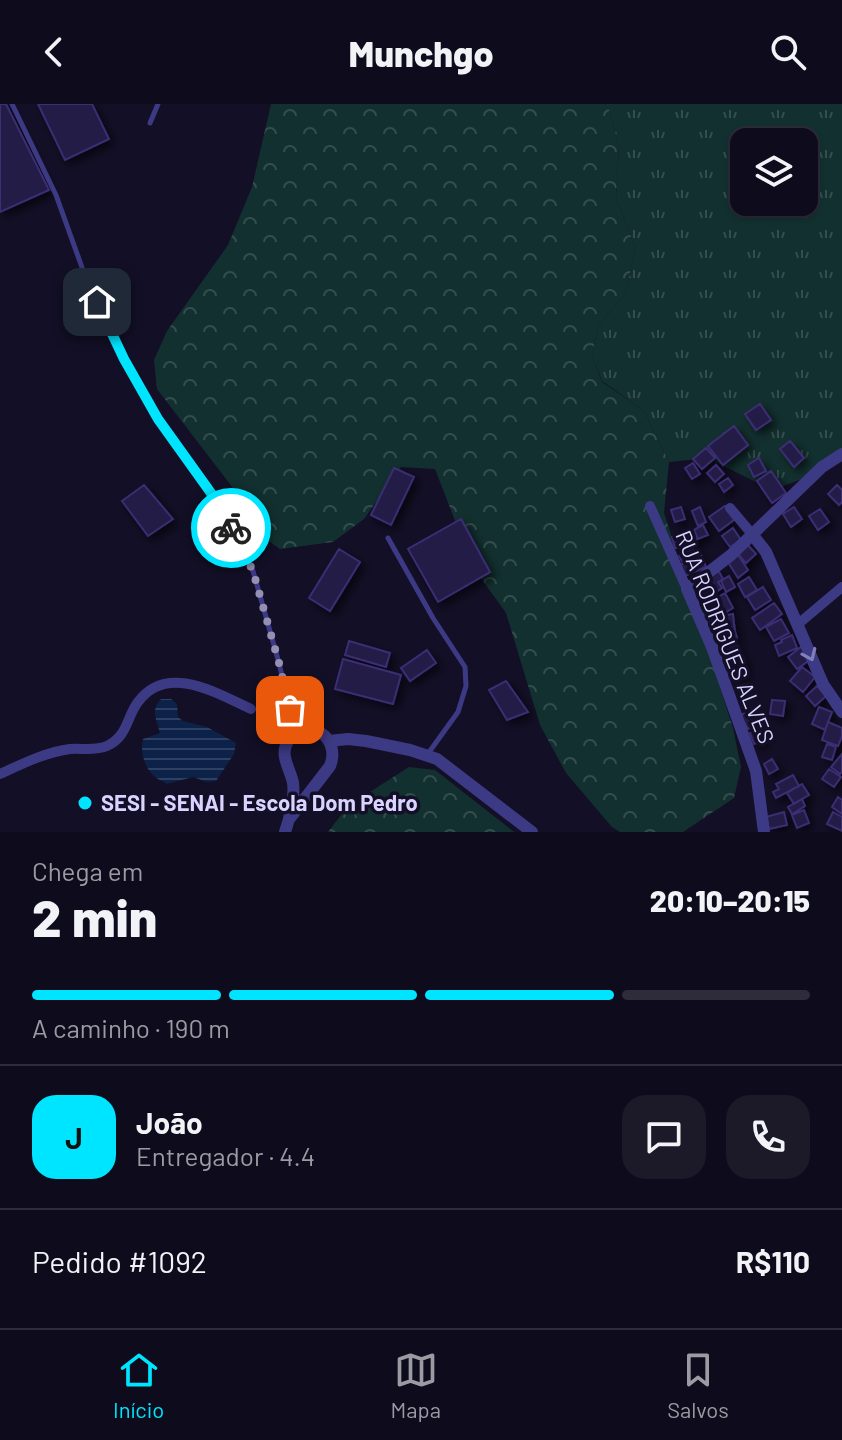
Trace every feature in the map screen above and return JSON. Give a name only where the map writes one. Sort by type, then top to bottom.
[{"type":"street","points":[[687,589],[731,555],[822,467],[842,454]]},
{"type":"street","name":"RUA RODRIGUES ALVES","points":[[650,506],[712,647],[756,771],[764,832]]},
{"type":"street","points":[[730,508],[766,552],[823,684],[842,712]]},
{"type":"street","points":[[797,625],[842,587]]},
{"type":"street","points":[[0,774],[47,754],[69,749],[102,749],[114,743],[127,728],[138,702],[152,689],[167,682],[190,683],[251,709]]},
{"type":"street","points":[[285,832],[290,818],[293,784],[284,751],[295,733],[316,730],[329,741],[332,759],[290,818]]},
{"type":"street","points":[[329,741],[366,741],[437,759],[532,832]]},
{"type":"street","points":[[287,766],[305,778],[325,772]]},
{"type":"lane","points":[[12,104],[56,195],[84,273],[124,359],[158,419],[216,500],[253,571],[295,733]]},
{"type":"lane","points":[[150,123],[158,104]]},
{"type":"lane","points":[[388,538],[465,667],[466,686],[458,712],[426,755]]},
{"type":"green space","points":[[271,104],[604,104],[610,111],[619,149],[616,198],[635,247],[626,293],[598,326],[592,356],[602,382],[644,411],[669,462],[664,513],[733,728],[741,767],[734,798],[683,832],[620,832],[612,827],[566,773],[540,725],[506,613],[473,567],[435,469],[401,467],[364,519],[333,542],[280,549],[252,529],[233,488],[157,389],[154,360],[167,331],[228,245],[252,187]]},
{"type":"green space","points":[[604,104],[842,104],[842,448],[802,479],[772,490],[708,458],[669,462],[644,411],[602,381],[592,356],[598,326],[626,293],[635,247],[616,198],[619,149],[610,111]]},
{"type":"green space","points":[[409,767],[435,770],[514,832],[328,832],[348,806]]},
{"type":"water","points":[[161,699],[171,699],[177,704],[178,717],[183,721],[207,727],[236,743],[234,754],[216,781],[207,782],[193,777],[167,784],[148,769],[142,744],[143,739],[160,733],[155,711]]},
{"type":"building","points":[[0,104],[6,104],[49,190],[0,212]]},
{"type":"building","points":[[38,104],[92,104],[109,139],[65,160]]},
{"type":"building","points":[[760,404],[771,420],[756,430],[745,414]]},
{"type":"building","points":[[734,426],[748,445],[723,465],[708,446]]},
{"type":"building","points":[[790,441],[804,458],[794,467],[780,449]]},
{"type":"building","points":[[706,448],[715,458],[702,469],[693,459]]},
{"type":"building","points":[[759,458],[766,471],[754,477],[748,465]]},
{"type":"building","points":[[693,463],[700,474],[692,479],[685,468]]},
{"type":"building","points":[[716,465],[724,474],[715,482],[707,473]]},
{"type":"building","points":[[394,468],[414,477],[391,525],[371,515]]},
{"type":"building","points":[[771,471],[786,493],[772,503],[757,481]]},
{"type":"building","points":[[728,478],[733,485],[724,492],[719,484]]},
{"type":"building","points":[[144,485],[173,519],[148,536],[122,501]]},
{"type":"building","points":[[837,485],[842,490],[839,505],[828,494]]},
{"type":"building","points":[[725,506],[734,520],[719,531],[709,517]]},
{"type":"building","points":[[681,507],[685,519],[675,522],[671,510]]},
{"type":"building","points":[[700,507],[706,522],[698,526],[692,511]]},
{"type":"building","points":[[794,507],[802,519],[791,527],[783,514]]},
{"type":"building","points":[[820,509],[829,522],[818,530],[809,516]]},
{"type":"building","points":[[461,519],[490,572],[438,602],[408,549]]},
{"type":"building","points":[[703,525],[708,535],[698,539],[694,530]]},
{"type":"building","points":[[733,528],[741,540],[730,547],[722,536]]},
{"type":"building","points":[[694,532],[697,544],[675,548],[672,537]]},
{"type":"building","points":[[746,543],[756,554],[746,563],[736,552]]},
{"type":"building","points":[[339,549],[360,562],[330,611],[309,598]]},
{"type":"building","points":[[693,549],[697,556],[683,563],[679,556]]},
{"type":"building","points":[[701,555],[706,567],[685,576],[680,565]]},
{"type":"building","points":[[738,555],[748,570],[738,578],[728,562]]},
{"type":"building","points":[[718,570],[723,579],[718,582],[722,588],[716,592],[707,576]]},
{"type":"building","points":[[729,576],[735,587],[726,592],[721,581]]},
{"type":"building","points":[[749,577],[757,590],[745,597],[738,584]]},
{"type":"building","points":[[707,586],[714,598],[703,603],[697,592]]},
{"type":"building","points":[[763,587],[771,600],[755,610],[747,597]]},
{"type":"building","points":[[725,593],[733,608],[710,622],[702,606]]},
{"type":"building","points":[[774,603],[782,614],[760,630],[752,618]]},
{"type":"building","points":[[733,614],[735,632],[723,633],[721,616]]},
{"type":"building","points":[[781,619],[789,633],[774,641],[766,627]]},
{"type":"building","points":[[735,631],[737,638],[730,640],[732,647],[727,648],[723,635]]},
{"type":"building","points":[[792,635],[797,648],[779,656],[775,645]]},
{"type":"building","points":[[349,641],[390,653],[386,667],[345,655]]},
{"type":"building","points":[[738,646],[740,656],[729,658],[727,648]]},
{"type":"building","points":[[801,647],[811,659],[797,669],[788,657]]},
{"type":"building","points":[[427,650],[436,663],[410,681],[401,668]]},
{"type":"building","points":[[744,658],[746,675],[730,678],[727,660]]},
{"type":"building","points":[[343,659],[401,675],[393,704],[335,689]]},
{"type":"building","points":[[802,667],[815,677],[803,692],[790,681]]},
{"type":"building","points":[[506,681],[528,712],[507,720],[489,690]]},
{"type":"building","points":[[817,686],[826,696],[815,706],[806,696]]},
{"type":"building","points":[[772,700],[785,701],[783,716],[770,714]]},
{"type":"building","points":[[754,707],[762,720],[748,729],[740,716]]},
{"type":"building","points":[[819,707],[832,712],[825,730],[812,724]]},
{"type":"building","points":[[828,722],[842,728],[838,746],[822,740]]},
{"type":"building","points":[[761,729],[765,740],[754,744],[750,733]]},
{"type":"building","points":[[827,744],[836,747],[832,760],[822,757]]},
{"type":"building","points":[[842,754],[842,772],[840,774],[831,767]]},
{"type":"building","points":[[772,759],[778,769],[769,774],[764,764]]},
{"type":"building","points":[[829,769],[841,777],[834,787],[822,779]]},
{"type":"building","points":[[793,775],[799,786],[776,798],[773,792],[779,789],[776,784]]},
{"type":"building","points":[[802,784],[809,795],[794,804],[787,793]]},
{"type":"building","points":[[838,797],[842,800],[842,814],[832,807]]},
{"type":"building","points":[[802,799],[805,806],[792,814],[788,807]]},
{"type":"building","points":[[804,810],[809,823],[797,828],[792,815]]},
{"type":"building","points":[[784,812],[787,825],[769,829],[766,817]]},
{"type":"building","points":[[833,812],[842,817],[842,831],[827,824]]},
{"type":"way so far","points":[[231,528],[253,571],[290,710]]},
{"type":"place","name":"SESI - SENAI - Escola Dom Pedro","points":[[85,803]]},
{"type":"route","points":[[97,302],[124,359],[158,419],[216,500],[231,528]]}]
